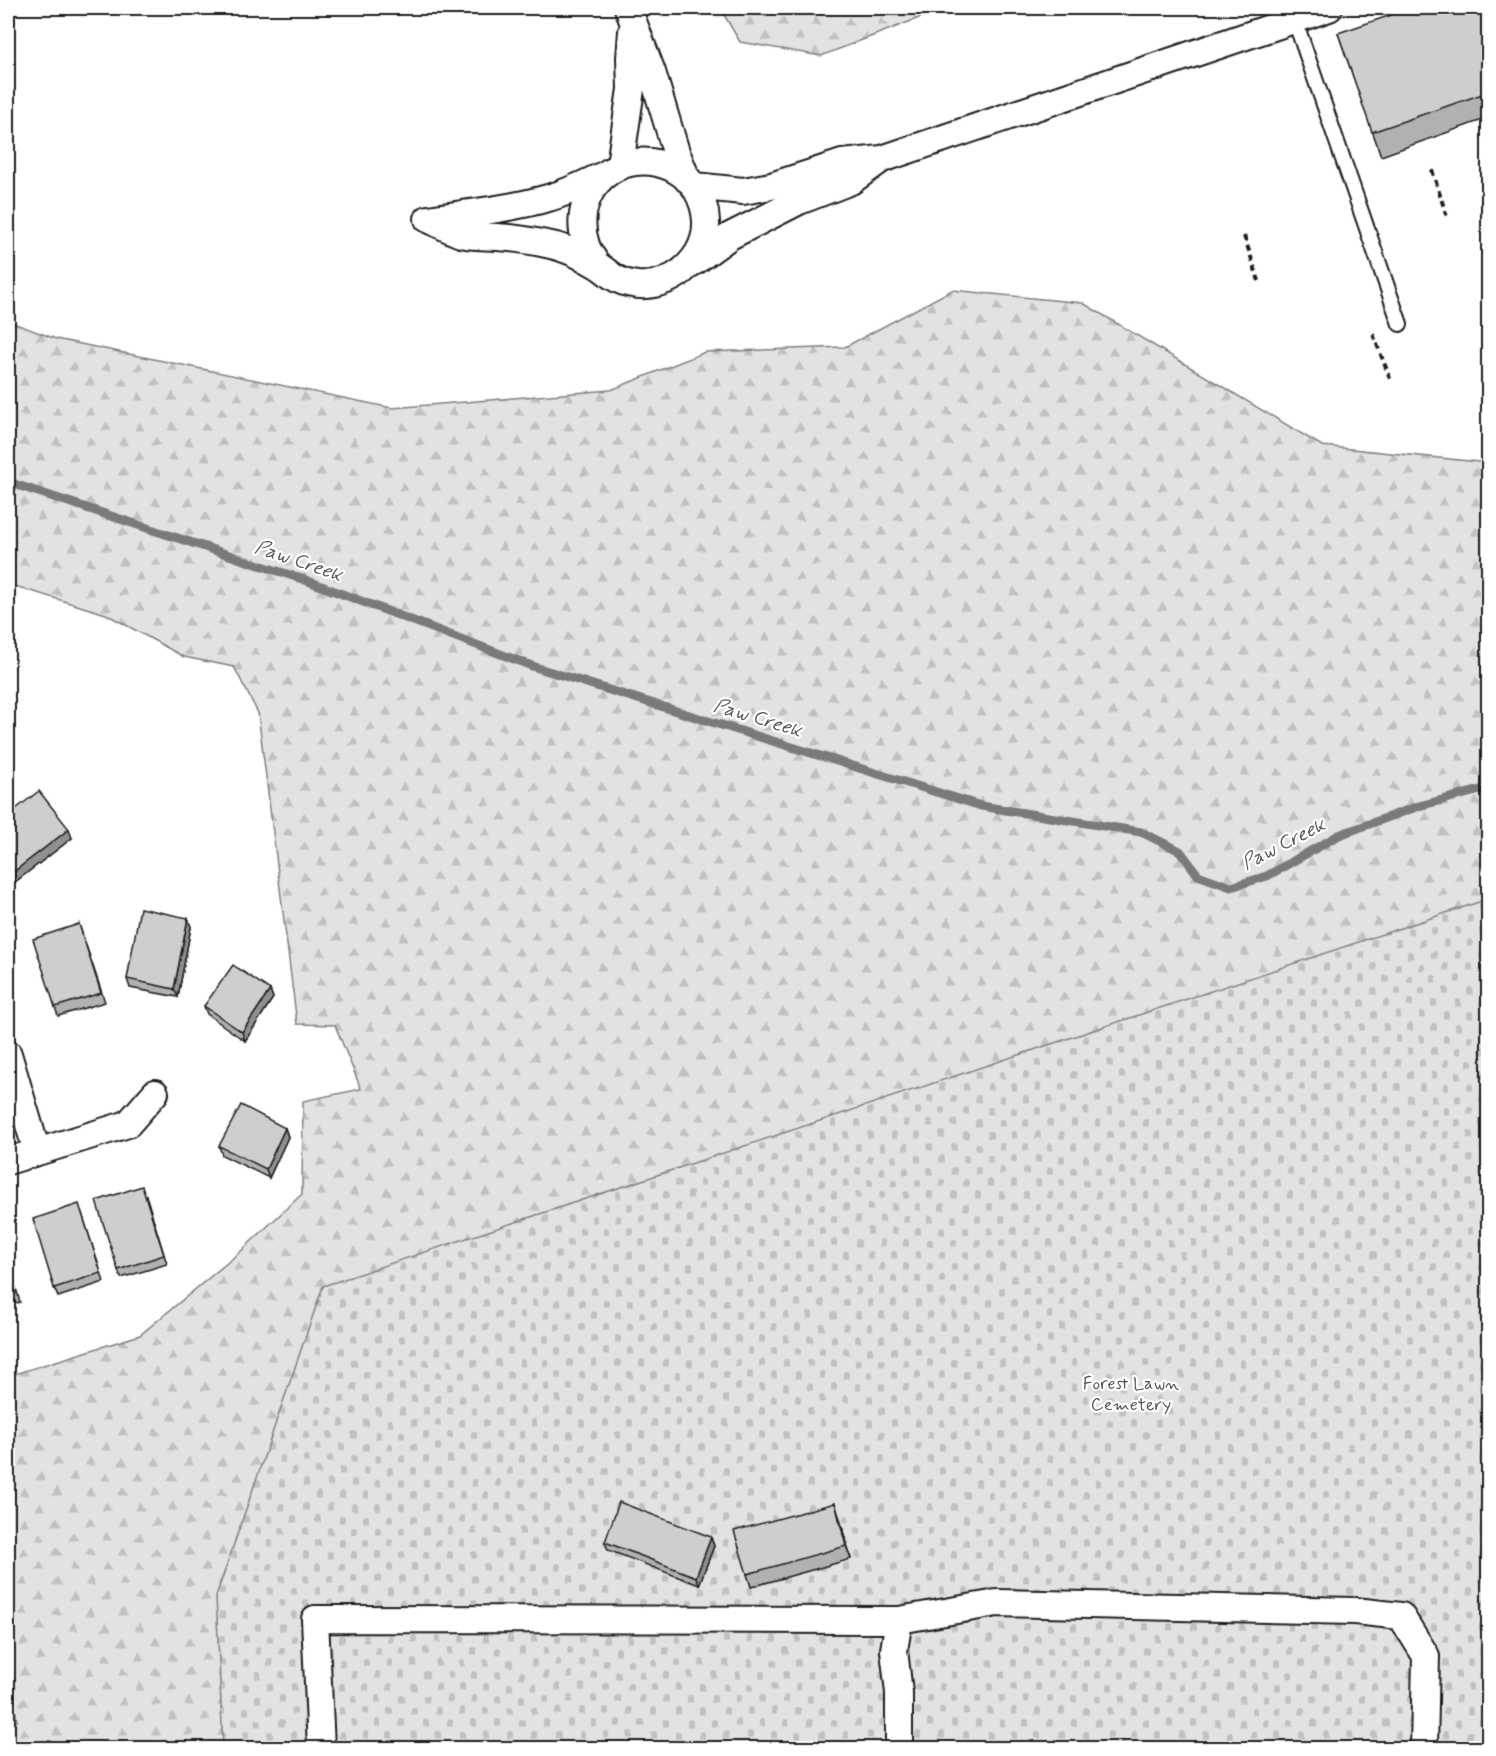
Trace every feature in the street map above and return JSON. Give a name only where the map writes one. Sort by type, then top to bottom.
[{"type":"street","points":[[882,159],[851,181],[799,201],[730,236],[675,277],[655,285],[634,285],[614,278],[597,265],[555,246],[518,238],[463,234],[428,219],[488,211],[548,198],[639,160],[660,163],[679,172],[691,182],[742,191],[771,186],[842,163],[882,159],[1293,14],[1329,8]]},
{"type":"street","points":[[631,16],[652,72],[676,152],[704,205],[707,226],[702,246],[691,264]]},
{"type":"street","points":[[597,265],[586,247],[582,226],[584,207],[591,189],[612,170],[631,89],[631,16]]},
{"type":"street","points":[[8,1054],[38,1152]]},
{"type":"street","points":[[8,1161],[128,1124],[155,1093]]},
{"type":"street","points":[[321,1749],[315,1619],[899,1620],[997,1603],[1355,1611],[1401,1616],[1426,1656],[1424,1749]]},
{"type":"street","points":[[899,1620],[894,1650],[899,1693],[899,1749]]},
{"type":"lane","points":[[1293,14],[1400,324]]},
{"type":"path","points":[[1432,170],[1448,217]]},
{"type":"path","points":[[1244,236],[1259,281]]},
{"type":"path","points":[[1373,334],[1391,381]]},
{"type":"green space","points":[[720,8],[945,8],[821,56],[740,42]]},
{"type":"green space","points":[[952,290],[1083,303],[1322,446],[1488,463],[1488,1748],[8,1748],[8,1739],[17,1721],[8,1674],[8,1376],[140,1335],[239,1253],[302,1194],[303,1101],[361,1089],[335,1025],[297,1024],[258,713],[234,667],[184,657],[106,614],[8,584],[8,321],[56,339],[392,408],[611,390],[705,352],[845,347]]},
{"type":"green space","name":"Forest Lawn Cemetery","points":[[1488,899],[1488,1748],[223,1748],[216,1596],[323,1286]]},
{"type":"building","points":[[1412,8],[1488,8],[1488,92],[1372,132],[1338,33]]},
{"type":"building","points":[[39,791],[69,829],[12,873],[8,868],[8,815]]},
{"type":"building","points":[[140,908],[188,918],[174,989],[127,979]]},
{"type":"building","points":[[79,924],[101,993],[55,1007],[33,939]]},
{"type":"building","points":[[233,965],[270,990],[242,1032],[204,1006]]},
{"type":"building","points":[[241,1105],[285,1128],[266,1169],[219,1146]]},
{"type":"building","points":[[142,1186],[164,1255],[118,1270],[96,1201]]},
{"type":"building","points":[[79,1204],[101,1273],[54,1288],[33,1219]]},
{"type":"building","points":[[8,1262],[17,1293],[8,1296]]},
{"type":"building","points":[[619,1502],[711,1537],[696,1577],[605,1542]]},
{"type":"building","points":[[835,1503],[846,1546],[747,1574],[734,1531]]},
{"type":"waterway","name":"Paw Creek","points":[[8,482],[308,581],[532,666],[981,806],[1141,832],[1180,851],[1198,875],[1231,887],[1267,876],[1339,835],[1419,806],[1488,788]]}]
